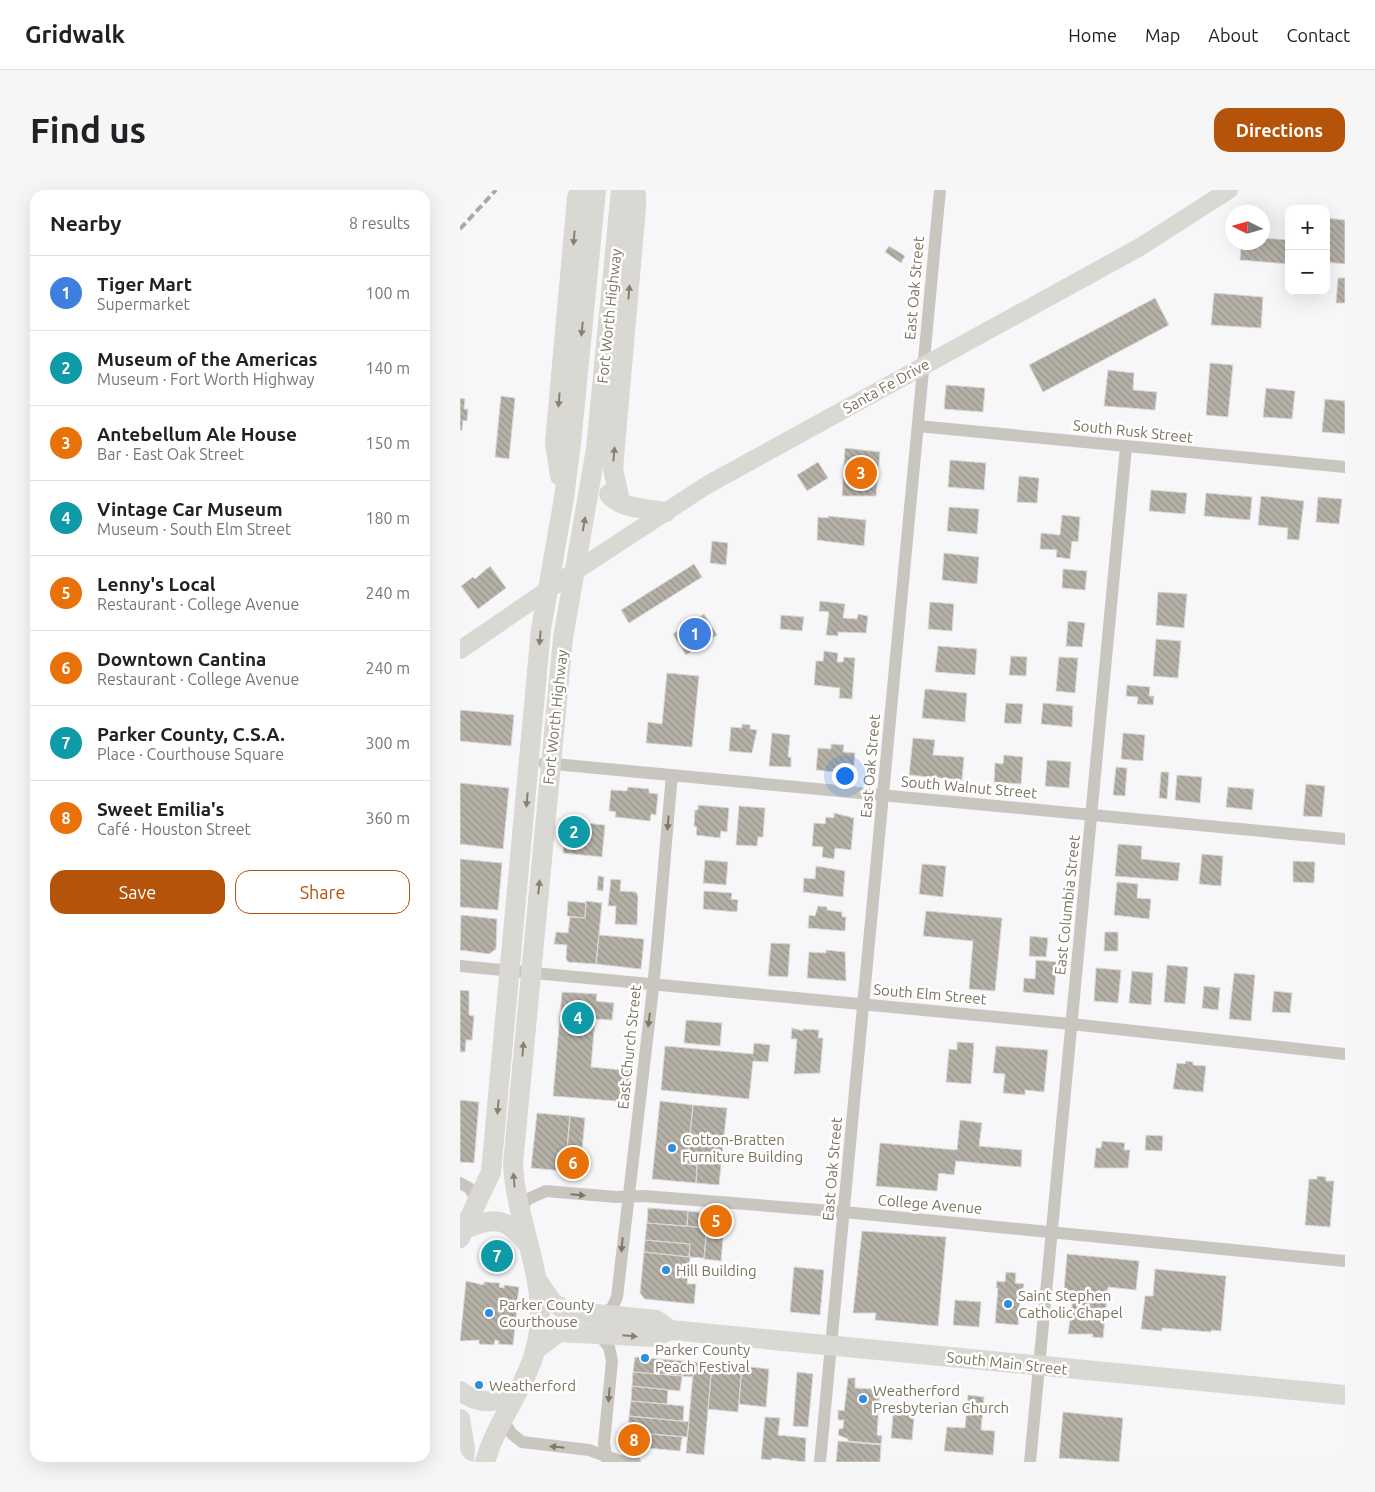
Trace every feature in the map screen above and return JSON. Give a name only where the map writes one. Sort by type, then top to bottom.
[{"type":"main road","points":[[564,498],[555,442],[577,198],[580,190]]},
{"type":"main road","name":"Fort Worth Highway","points":[[539,1283],[519,1210],[512,1164],[530,762],[541,629],[564,498],[596,190]]},
{"type":"main road","name":"Fort Worth Highway","points":[[462,1233],[491,1172],[550,764],[563,638],[596,449],[621,190]]},
{"type":"main road","points":[[620,501],[613,469],[636,207],[636,195],[633,190]]},
{"type":"main road","points":[[596,449],[606,488],[612,497],[634,507],[666,512]]},
{"type":"main road","points":[[462,1233],[486,1220],[500,1222],[516,1229],[529,1244]]},
{"type":"main road","points":[[485,1462],[490,1444],[518,1391],[535,1350],[540,1319],[539,1283]]},
{"type":"main road","name":"South Main Street","points":[[539,1283],[552,1302],[567,1311],[599,1324],[654,1338],[670,1330],[1345,1395]]},
{"type":"main road","name":"South Main Street","points":[[535,1350],[559,1332],[599,1324]]},
{"type":"main road","points":[[460,1391],[477,1400],[491,1402],[505,1399],[518,1391]]},
{"type":"main road","points":[[461,1423],[464,1462]]},
{"type":"street","name":"East Oak Street","points":[[820,1462],[940,190]]},
{"type":"street","name":"Santa Fe Drive","points":[[460,650],[574,572],[707,485],[924,364],[1140,247],[1229,190]]},
{"type":"street","name":"South Rusk Street","points":[[918,426],[1345,467]]},
{"type":"street","name":"East Columbia Street","points":[[1030,1462],[1071,1024],[1093,814],[1126,447]]},
{"type":"street","name":"South Walnut Street","points":[[530,762],[1345,839]]},
{"type":"street","name":"East Church Street","points":[[599,1324],[612,1308],[617,1297],[625,1214],[629,1197],[653,984],[672,774]]},
{"type":"street","name":"South Elm Street","points":[[460,966],[1071,1024],[1345,1054]]},
{"type":"street","points":[[460,1183],[469,1188],[478,1202]]},
{"type":"street","name":"College Avenue","points":[[519,1210],[528,1199],[546,1191],[629,1197],[644,1196],[844,1212],[1345,1261]]},
{"type":"street","points":[[599,1324],[609,1347],[612,1361],[606,1458]]},
{"type":"street","points":[[502,1419],[512,1434],[522,1442],[589,1450],[606,1458],[635,1462]]},
{"type":"building","points":[[1330,218],[1345,220],[1345,264],[1330,262]]},
{"type":"building","points":[[1270,239],[1285,240],[1285,264],[1240,260],[1241,250],[1270,250]]},
{"type":"building","points":[[889,246],[905,256],[901,263],[885,252]]},
{"type":"building","points":[[1338,278],[1345,278],[1345,303],[1336,303]]},
{"type":"building","points":[[1214,293],[1263,297],[1261,328],[1211,325]]},
{"type":"building","points":[[1155,298],[1169,325],[1043,392],[1029,365]]},
{"type":"building","points":[[1210,363],[1233,365],[1228,417],[1206,415]]},
{"type":"building","points":[[1108,370],[1134,373],[1133,390],[1157,392],[1155,410],[1104,406]]},
{"type":"building","points":[[946,385],[985,388],[983,412],[944,409]]},
{"type":"building","points":[[1266,388],[1295,391],[1292,419],[1263,417]]},
{"type":"building","points":[[501,396],[515,398],[509,459],[495,457]]},
{"type":"building","points":[[460,398],[465,399],[464,409],[468,409],[467,421],[463,420],[462,431],[460,430]]},
{"type":"building","points":[[1325,399],[1345,401],[1345,434],[1322,432]]},
{"type":"building","points":[[845,448],[880,452],[876,496],[842,496]]},
{"type":"building","points":[[950,460],[986,463],[984,490],[948,487]]},
{"type":"building","points":[[818,462],[828,478],[807,491],[797,475]]},
{"type":"building","points":[[1019,476],[1039,478],[1037,503],[1017,502]]},
{"type":"building","points":[[1151,490],[1187,493],[1185,514],[1149,511]]},
{"type":"building","points":[[1206,493],[1252,497],[1250,520],[1204,516]]},
{"type":"building","points":[[1261,496],[1304,501],[1299,540],[1287,539],[1288,528],[1258,525]]},
{"type":"building","points":[[1318,497],[1342,499],[1339,524],[1316,522]]},
{"type":"building","points":[[949,507],[979,509],[977,534],[947,531]]},
{"type":"building","points":[[1062,515],[1080,517],[1078,542],[1072,541],[1070,559],[1056,557],[1057,550],[1040,549],[1041,533],[1060,535]]},
{"type":"building","points":[[828,516],[866,520],[864,546],[817,540],[818,517],[828,518]]},
{"type":"building","points":[[712,541],[728,543],[726,565],[710,563]]},
{"type":"building","points":[[944,553],[979,557],[977,584],[942,580]]},
{"type":"building","points":[[694,564],[702,577],[629,623],[621,610]]},
{"type":"building","points":[[490,566],[506,588],[478,609],[461,586],[473,577],[475,579]]},
{"type":"building","points":[[1063,569],[1087,571],[1085,590],[1062,588]]},
{"type":"building","points":[[1158,592],[1187,594],[1184,628],[1156,625]]},
{"type":"building","points":[[820,601],[845,604],[843,618],[857,619],[858,614],[868,616],[866,633],[838,632],[838,636],[826,635],[829,612],[819,611]]},
{"type":"building","points":[[930,602],[954,604],[952,631],[928,629]]},
{"type":"building","points":[[704,614],[717,635],[686,655],[673,634]]},
{"type":"building","points":[[781,615],[804,617],[802,631],[780,629]]},
{"type":"building","points":[[1068,621],[1085,623],[1082,647],[1066,646]]},
{"type":"building","points":[[1156,639],[1181,641],[1178,678],[1153,676]]},
{"type":"building","points":[[938,646],[977,649],[975,675],[935,672]]},
{"type":"building","points":[[824,651],[838,653],[837,662],[843,662],[844,657],[855,658],[852,699],[839,698],[840,688],[814,685],[816,661],[823,661]]},
{"type":"building","points":[[1011,656],[1027,657],[1026,676],[1009,675]]},
{"type":"building","points":[[1059,657],[1078,658],[1075,693],[1056,691]]},
{"type":"building","points":[[667,673],[699,676],[692,747],[646,743],[648,722],[662,724]]},
{"type":"building","points":[[1127,685],[1150,687],[1149,696],[1154,696],[1153,705],[1137,704],[1138,697],[1126,696]]},
{"type":"building","points":[[925,689],[967,693],[965,722],[922,718]]},
{"type":"building","points":[[1006,703],[1023,704],[1021,724],[1004,723]]},
{"type":"building","points":[[1043,703],[1073,706],[1072,727],[1041,724]]},
{"type":"building","points":[[460,710],[514,715],[511,746],[460,741]]},
{"type":"building","points":[[742,724],[750,725],[750,729],[757,730],[752,753],[729,751],[731,727],[742,728]]},
{"type":"building","points":[[772,733],[790,735],[788,757],[791,757],[791,767],[769,766]]},
{"type":"building","points":[[1123,733],[1145,735],[1143,761],[1121,759]]},
{"type":"building","points":[[913,738],[935,740],[933,755],[964,757],[962,780],[909,775]]},
{"type":"building","points":[[831,744],[844,745],[843,752],[855,753],[853,774],[816,770],[818,748],[831,749]]},
{"type":"building","points":[[1004,755],[1023,757],[1021,784],[994,782],[995,763],[1003,764]]},
{"type":"building","points":[[1047,760],[1071,762],[1069,788],[1045,786]]},
{"type":"building","points":[[1116,767],[1127,768],[1125,796],[1113,795]]},
{"type":"building","points":[[1161,772],[1169,772],[1167,799],[1159,798]]},
{"type":"building","points":[[1177,775],[1202,777],[1200,803],[1175,800]]},
{"type":"building","points":[[460,783],[509,788],[503,849],[460,844]]},
{"type":"building","points":[[1306,784],[1325,786],[1322,817],[1303,816]]},
{"type":"building","points":[[628,787],[649,789],[649,793],[658,794],[656,815],[651,814],[650,821],[615,817],[616,812],[609,811],[611,790],[627,791]]},
{"type":"building","points":[[1228,787],[1254,789],[1252,810],[1226,807]]},
{"type":"building","points":[[698,805],[729,808],[727,832],[721,831],[720,838],[696,835],[697,827],[694,826],[695,810],[698,810]]},
{"type":"building","points":[[739,806],[765,808],[763,837],[758,837],[757,846],[736,845]]},
{"type":"building","points":[[834,813],[854,818],[851,850],[835,848],[834,859],[822,857],[823,847],[812,846],[814,823],[825,824],[826,817],[834,818]]},
{"type":"building","points":[[565,821],[605,825],[602,857],[563,853]]},
{"type":"building","points":[[1118,844],[1142,846],[1141,859],[1180,863],[1178,881],[1115,876]]},
{"type":"building","points":[[1202,854],[1223,856],[1221,886],[1199,884]]},
{"type":"building","points":[[460,859],[502,863],[498,910],[460,907]]},
{"type":"building","points":[[705,860],[728,862],[726,885],[703,883]]},
{"type":"building","points":[[1293,861],[1315,862],[1314,883],[1293,882]]},
{"type":"building","points":[[922,864],[946,866],[943,897],[919,894]]},
{"type":"building","points":[[816,866],[845,871],[843,897],[803,892],[804,878],[815,879]]},
{"type":"building","points":[[598,876],[604,877],[603,891],[597,890]]},
{"type":"building","points":[[611,879],[621,880],[620,891],[636,892],[638,896],[637,925],[615,924],[616,906],[608,906]]},
{"type":"building","points":[[1117,882],[1138,884],[1137,898],[1151,899],[1149,919],[1114,915]]},
{"type":"building","points":[[704,891],[732,893],[731,899],[738,900],[737,912],[703,909]]},
{"type":"building","points":[[568,901],[586,903],[585,918],[567,916]]},
{"type":"building","points":[[586,901],[602,903],[596,964],[568,962],[566,959],[567,945],[554,944],[556,932],[568,933],[570,917],[585,918]]},
{"type":"building","points":[[818,906],[827,907],[827,910],[842,912],[842,917],[846,917],[845,931],[808,928],[809,915],[815,916]]},
{"type":"building","points":[[926,911],[1002,918],[995,991],[969,989],[973,941],[923,936]]},
{"type":"building","points":[[461,915],[497,919],[496,949],[489,954],[460,950]]},
{"type":"building","points":[[1105,932],[1118,932],[1118,951],[1104,951]]},
{"type":"building","points":[[599,935],[644,939],[641,969],[596,964]]},
{"type":"building","points":[[1030,936],[1048,938],[1046,957],[1029,956]]},
{"type":"building","points":[[771,943],[790,944],[788,977],[768,976]]},
{"type":"building","points":[[826,950],[845,952],[846,981],[807,978],[809,952],[826,953]]},
{"type":"building","points":[[1036,960],[1057,962],[1054,995],[1023,992],[1024,978],[1035,979]]},
{"type":"building","points":[[1167,965],[1188,967],[1185,1004],[1164,1002]]},
{"type":"building","points":[[1096,968],[1121,970],[1118,1003],[1094,1001]]},
{"type":"building","points":[[1132,971],[1153,973],[1151,1005],[1129,1003]]},
{"type":"building","points":[[1234,973],[1255,975],[1251,1021],[1229,1019]]},
{"type":"building","points":[[1204,986],[1220,988],[1218,1010],[1202,1008]]},
{"type":"building","points":[[460,990],[469,991],[469,1015],[474,1016],[472,1040],[466,1040],[465,1052],[460,1052]]},
{"type":"building","points":[[1274,991],[1292,993],[1290,1013],[1272,1012]]},
{"type":"building","points":[[562,992],[597,994],[596,1001],[614,1003],[612,1020],[595,1019],[591,1067],[631,1071],[629,1102],[553,1096]]},
{"type":"building","points":[[686,1020],[722,1023],[720,1046],[684,1043]]},
{"type":"building","points":[[792,1028],[803,1031],[803,1029],[819,1030],[818,1038],[823,1038],[820,1073],[794,1074],[797,1039],[791,1039]]},
{"type":"building","points":[[957,1042],[974,1043],[971,1084],[946,1082],[949,1049],[957,1050]]},
{"type":"building","points":[[754,1043],[770,1045],[768,1062],[753,1061],[749,1099],[661,1090],[665,1046],[753,1054]]},
{"type":"building","points":[[996,1046],[1048,1050],[1044,1092],[1025,1090],[1025,1095],[1003,1093],[1005,1074],[993,1073]]},
{"type":"building","points":[[1186,1061],[1193,1062],[1193,1065],[1206,1066],[1203,1092],[1173,1089],[1177,1063],[1185,1064]]},
{"type":"building","points":[[460,1100],[479,1102],[474,1163],[460,1162]]},
{"type":"building","name":"Cotton-Bratten Furniture Building","points":[[660,1101],[693,1105],[687,1164],[697,1165],[696,1183],[652,1179]]},
{"type":"building","points":[[693,1105],[727,1108],[719,1185],[696,1183],[697,1165],[687,1164]]},
{"type":"building","points":[[537,1113],[570,1116],[565,1171],[531,1168]]},
{"type":"building","points":[[570,1116],[585,1118],[580,1172],[565,1171]]},
{"type":"building","points":[[960,1120],[982,1123],[979,1146],[1022,1150],[1021,1167],[956,1161],[954,1175],[939,1173],[937,1191],[876,1186],[880,1143],[957,1150]]},
{"type":"building","points":[[1146,1135],[1163,1136],[1162,1151],[1145,1150]]},
{"type":"building","points":[[1102,1141],[1125,1143],[1124,1150],[1130,1150],[1128,1168],[1094,1168],[1096,1148],[1101,1148]]},
{"type":"building","points":[[1317,1176],[1326,1177],[1326,1181],[1334,1181],[1330,1227],[1305,1225],[1309,1179],[1317,1179]]},
{"type":"building","points":[[648,1208],[688,1211],[687,1226],[647,1223]]},
{"type":"building","points":[[688,1211],[708,1213],[707,1228],[687,1226]]},
{"type":"building","points":[[708,1213],[725,1215],[721,1261],[704,1259]]},
{"type":"building","points":[[647,1223],[707,1228],[704,1258],[689,1257],[690,1244],[645,1240]]},
{"type":"building","points":[[862,1231],[946,1237],[938,1326],[875,1320],[876,1313],[853,1313]]},
{"type":"building","points":[[645,1240],[690,1244],[689,1257],[644,1252]]},
{"type":"building","name":"Hill Building","points":[[644,1252],[690,1257],[687,1284],[696,1284],[694,1304],[645,1299],[640,1293]]},
{"type":"building","points":[[1067,1254],[1139,1261],[1136,1290],[1108,1287],[1103,1338],[1092,1337],[1093,1334],[1068,1334],[1074,1291],[1064,1290]]},
{"type":"building","points":[[794,1267],[824,1270],[820,1315],[790,1312]]},
{"type":"building","points":[[1155,1269],[1226,1276],[1221,1331],[1211,1330],[1211,1332],[1162,1328],[1162,1331],[1141,1329],[1145,1296],[1153,1296]]},
{"type":"building","points":[[1006,1272],[1016,1273],[1015,1283],[1024,1284],[1023,1291],[1021,1291],[1018,1325],[995,1323],[997,1281],[1005,1282]]},
{"type":"building","name":"Parker County Courthouse","points":[[466,1281],[484,1285],[484,1282],[500,1283],[499,1287],[504,1288],[504,1285],[519,1287],[517,1302],[515,1302],[515,1308],[517,1308],[513,1345],[498,1344],[499,1341],[495,1340],[494,1345],[479,1344],[479,1340],[460,1341]]},
{"type":"building","points":[[955,1300],[981,1302],[979,1327],[953,1325]]},
{"type":"building","points":[[635,1357],[683,1361],[682,1376],[633,1372]]},
{"type":"building","points":[[684,1361],[694,1362],[693,1377],[682,1376]]},
{"type":"building","points":[[694,1362],[712,1364],[704,1455],[686,1453]]},
{"type":"building","points":[[712,1364],[742,1366],[738,1412],[708,1409]]},
{"type":"building","points":[[742,1366],[769,1369],[766,1407],[739,1404]]},
{"type":"building","points":[[633,1372],[682,1376],[680,1391],[632,1386]]},
{"type":"building","points":[[797,1372],[813,1374],[808,1427],[793,1426]]},
{"type":"building","points":[[848,1378],[855,1378],[855,1388],[873,1389],[873,1386],[880,1387],[877,1435],[882,1436],[881,1444],[848,1441],[848,1439],[838,1435],[839,1429],[843,1428],[844,1420],[838,1420],[838,1410],[844,1411]]},
{"type":"building","points":[[632,1386],[668,1390],[667,1404],[631,1401]]},
{"type":"building","points":[[968,1395],[984,1397],[981,1430],[995,1431],[993,1455],[944,1451],[947,1427],[965,1428]]},
{"type":"building","points":[[631,1401],[684,1406],[683,1421],[629,1416]]},
{"type":"building","points":[[894,1404],[915,1406],[912,1440],[891,1438]]},
{"type":"building","points":[[1063,1412],[1123,1418],[1119,1462],[1059,1458]]},
{"type":"building","points":[[629,1416],[689,1422],[687,1437],[628,1432]]},
{"type":"building","points":[[765,1417],[780,1418],[778,1435],[806,1438],[805,1462],[772,1458],[771,1460],[761,1459]]},
{"type":"building","points":[[628,1432],[682,1437],[680,1451],[626,1446]]},
{"type":"building","points":[[838,1441],[881,1445],[880,1462],[836,1462]]},
{"type":"railway","points":[[460,229],[496,190]]},
{"type":"place","name":"Antebellum Ale House","points":[[861,473]]},
{"type":"place","name":"Tiger Mart","points":[[695,634]]},
{"type":"place","name":"Museum of the Americas","points":[[574,832]]},
{"type":"place","name":"Vintage Car Museum","points":[[578,1018]]},
{"type":"place","name":"Cotton-Bratten Furniture Building","points":[[672,1148]]},
{"type":"place","name":"Downtown Cantina","points":[[573,1163]]},
{"type":"place","name":"Lenny's Local","points":[[716,1221]]},
{"type":"place","name":"Parker County, C.S.A.","points":[[497,1256]]},
{"type":"place","name":"Hill Building","points":[[666,1270]]},
{"type":"place","name":"Saint Stephen Catholic Chapel","points":[[1008,1304]]},
{"type":"place","name":"Parker County Courthouse","points":[[489,1313]]},
{"type":"place","name":"Parker County Peach Festival","points":[[645,1358]]},
{"type":"place","name":"Weatherford","points":[[479,1385]]},
{"type":"place","name":"Weatherford Presbyterian Church","points":[[863,1399]]},
{"type":"place","name":"Sweet Emilia's","points":[[634,1440]]}]
